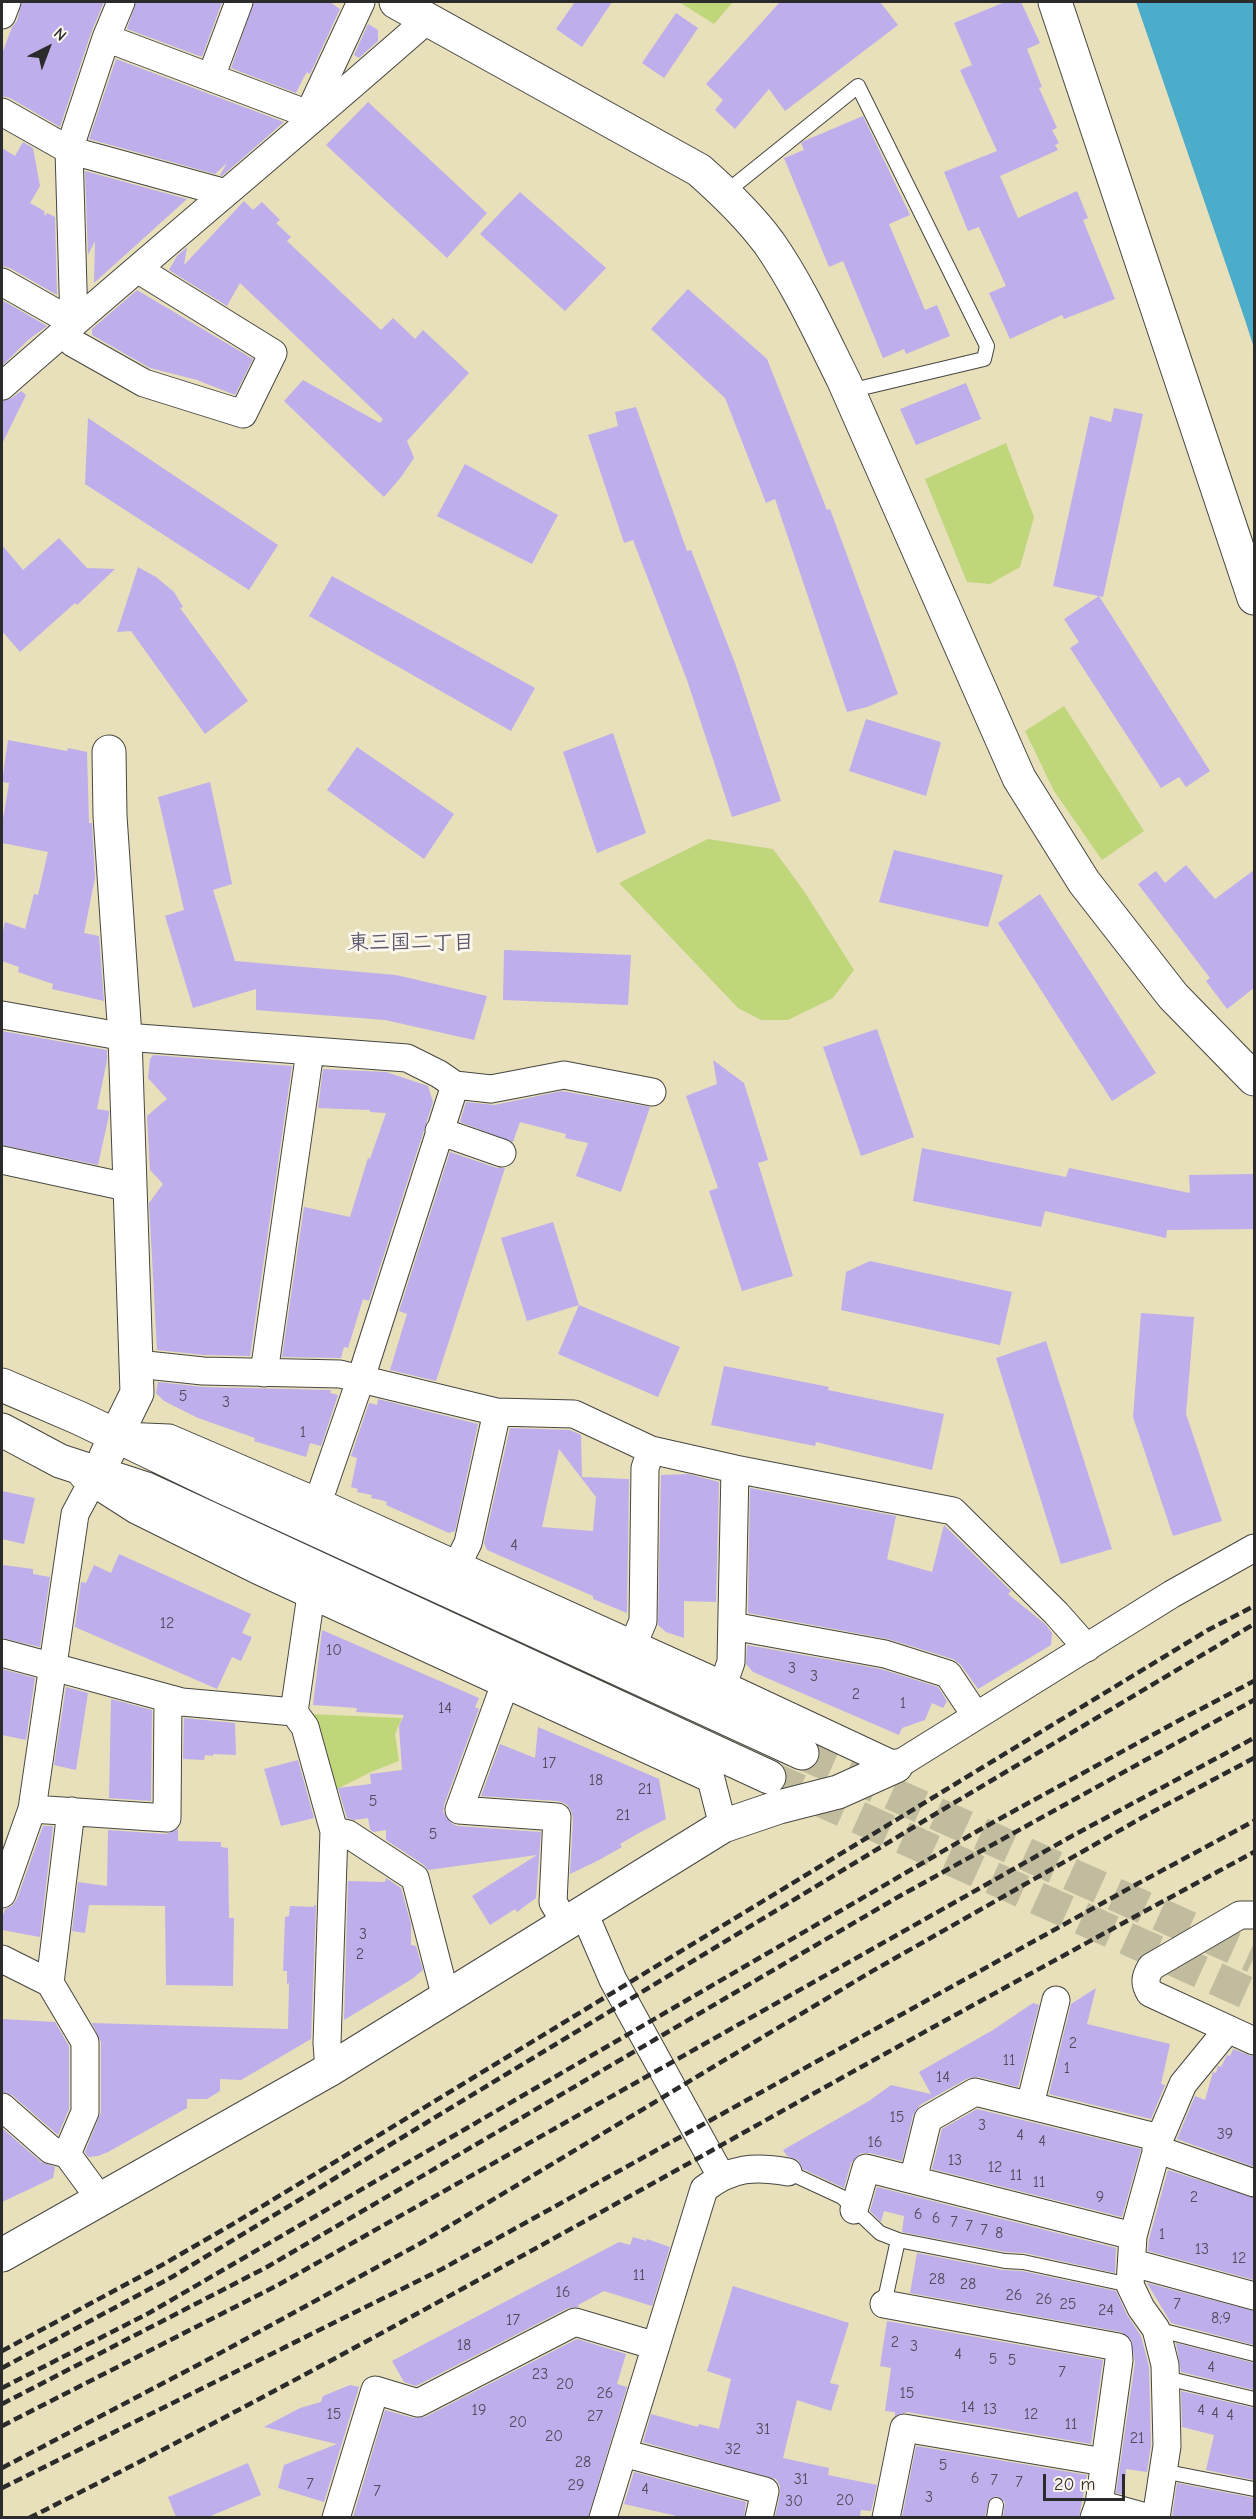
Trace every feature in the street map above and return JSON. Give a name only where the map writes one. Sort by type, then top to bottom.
[{"type":"street","points":[[2,15],[7,2]]},
{"type":"street","points":[[73,333],[69,150],[106,38],[121,2]]},
{"type":"street","points":[[211,77],[239,2]]},
{"type":"street","points":[[305,123],[361,2]]},
{"type":"street","points":[[396,2],[429,18],[699,170],[725,193],[769,243],[814,320],[848,391],[1019,778],[1084,882],[1173,996],[1254,1079]]},
{"type":"street","points":[[1055,2],[1254,598]]},
{"type":"street","points":[[2,386],[73,333],[139,270],[305,123],[429,18]]},
{"type":"street","points":[[106,38],[211,77],[305,123]]},
{"type":"street","points":[[2,112],[69,150],[226,193]]},
{"type":"street","points":[[2,282],[144,383],[243,414],[273,353],[139,270]]},
{"type":"street","points":[[2,1893],[9,1847],[32,1809],[75,1514],[137,1394],[125,1036],[110,816],[109,752]]},
{"type":"street","points":[[2,1015],[125,1036],[407,1058],[455,1085],[491,1089],[564,1075],[652,1092]]},
{"type":"street","points":[[264,1373],[310,1051]]},
{"type":"street","points":[[318,1502],[361,1378],[455,1085]]},
{"type":"street","points":[[439,1131],[502,1153]]},
{"type":"street","points":[[2,1160],[131,1188]]},
{"type":"street","points":[[137,1364],[202,1371],[339,1374],[497,1412],[574,1414],[651,1450],[735,1469],[953,1510],[1056,1613],[1087,1648]]},
{"type":"street","points":[[2,1385],[802,1753]]},
{"type":"street","points":[[457,1565],[468,1543],[497,1412]]},
{"type":"street","points":[[2,1430],[95,1477],[146,1489],[769,1777]]},
{"type":"street","points":[[117,1436],[169,1438],[318,1502],[723,1685],[896,1766]]},
{"type":"street","points":[[633,1645],[643,1621],[645,1468],[651,1450]]},
{"type":"street","points":[[723,1685],[730,1662],[732,1626],[735,1469]]},
{"type":"street","points":[[95,1477],[136,1510],[311,1595],[711,1779],[723,1826]]},
{"type":"street","points":[[2,2254],[329,2070],[723,1826],[780,1807],[838,1792],[896,1766],[1172,1594],[1254,1548]]},
{"type":"street","points":[[311,1595],[294,1712],[305,1727],[334,1832],[327,2043],[329,2070]]},
{"type":"street","points":[[732,1626],[885,1654],[948,1674],[976,1716]]},
{"type":"street","points":[[2,1653],[53,1669],[182,1702],[294,1712]]},
{"type":"street","points":[[504,1684],[459,1810],[557,1817],[553,1902],[575,1919],[614,1980],[721,2176]]},
{"type":"street","points":[[32,1809],[167,1818],[168,1699]]},
{"type":"street","points":[[50,1983],[71,1811]]},
{"type":"street","points":[[334,1832],[348,1834],[415,1878],[446,1998]]},
{"type":"street","points":[[1254,1915],[1240,1915],[1151,1967],[1146,1976],[1145,1985],[1150,1994],[1254,2041]]},
{"type":"street","points":[[2,1959],[50,1983],[85,2042],[85,2112],[67,2154]]},
{"type":"street","points":[[1030,2105],[1056,2000]]},
{"type":"street","points":[[1156,2517],[1167,2446],[1166,2378],[1162,2348],[1155,2329],[1141,2308],[1132,2274],[1133,2236],[1158,2143],[1183,2084],[1228,2029]]},
{"type":"street","points":[[913,2180],[928,2119],[975,2092],[1030,2105],[1158,2143],[1254,2183]]},
{"type":"street","points":[[2,2107],[51,2150],[67,2154],[100,2199]]},
{"type":"street","points":[[603,2517],[704,2189],[721,2176],[761,2167],[789,2172]]},
{"type":"street","points":[[854,2210],[866,2168],[1133,2236]]},
{"type":"street","points":[[1132,2274],[1254,2296]]},
{"type":"street","points":[[884,2304],[1118,2347],[1119,2360],[1097,2511],[1149,2517]]},
{"type":"street","points":[[336,2517],[375,2390],[418,2403],[575,2322],[656,2346]]},
{"type":"street","points":[[886,2517],[904,2428],[1104,2462]]},
{"type":"street","points":[[623,2453],[765,2491],[759,2517]]},
{"type":"lane","points":[[725,193],[858,86],[987,346],[984,359],[848,391]]},
{"type":"lane","points":[[789,2172],[842,2197],[880,2233],[898,2240],[1005,2261],[1132,2274]]},
{"type":"lane","points":[[884,2304],[898,2240]]},
{"type":"lane","points":[[1155,2329],[1254,2354]]},
{"type":"lane","points":[[1166,2378],[1254,2399]]},
{"type":"lane","points":[[1162,2471],[1254,2489]]},
{"type":"green space","points":[[679,2],[733,2],[714,24]]},
{"type":"green space","points":[[1006,443],[1034,517],[1020,567],[990,584],[967,582],[925,479]]},
{"type":"green space","points":[[1064,706],[1144,831],[1102,860],[1054,791],[1025,731]]},
{"type":"green space","points":[[708,839],[773,849],[804,891],[854,970],[833,998],[788,1020],[761,1020],[738,1008],[619,883]]},
{"type":"green space","points":[[308,1714],[402,1718],[395,1734],[399,1761],[333,1791]]},
{"type":"water","points":[[1136,2],[1254,2],[1254,348],[1245,320]]},
{"type":"building","points":[[22,2],[104,2],[91,33],[60,127],[10,98],[2,96],[2,54],[12,27],[17,21]]},
{"type":"building","points":[[136,2],[222,2],[202,57],[127,29]]},
{"type":"building","points":[[254,2],[330,2],[340,9],[310,74],[307,72],[296,93],[231,68]]},
{"type":"building","points":[[575,2],[612,2],[582,47],[556,29]]},
{"type":"building","points":[[780,2],[880,2],[898,25],[785,111],[769,89],[735,129],[715,110],[723,100],[706,84]]},
{"type":"building","points":[[1005,2],[1021,2],[1040,43],[1027,49],[1042,87],[1039,88],[1057,128],[1052,130],[1059,143],[1055,145],[1058,150],[1000,176],[1018,218],[1077,191],[1088,218],[1083,220],[1115,299],[1064,319],[1062,315],[1010,339],[989,293],[1006,286],[979,227],[968,231],[944,172],[997,151],[960,70],[972,65],[954,23]]},
{"type":"building","points":[[676,13],[698,28],[664,78],[642,63]]},
{"type":"building","points":[[368,24],[378,30],[378,41],[359,58],[354,55]]},
{"type":"building","points":[[116,59],[284,122],[222,176],[220,175],[227,163],[215,174],[89,139]]},
{"type":"building","points":[[368,102],[487,213],[447,258],[326,145]]},
{"type":"building","points":[[863,116],[910,215],[889,224],[925,310],[937,305],[950,336],[906,354],[904,349],[883,358],[843,261],[829,267],[784,158],[804,150],[801,143],[804,141]]},
{"type":"building","points":[[23,142],[33,148],[40,186],[30,203],[44,211],[45,216],[47,213],[55,217],[57,295],[10,268],[2,266],[2,148],[15,156]]},
{"type":"building","points":[[85,171],[187,199],[94,283],[95,241],[88,255]]},
{"type":"building","points":[[520,192],[606,268],[565,311],[480,234]]},
{"type":"building","points":[[244,201],[253,210],[262,202],[280,220],[276,223],[291,237],[287,241],[381,330],[393,318],[415,339],[423,330],[469,373],[407,441],[414,458],[384,497],[284,401],[303,380],[380,423],[383,419],[240,283],[227,306],[169,270],[177,256],[187,247],[184,265]]},
{"type":"building","points":[[688,289],[767,359],[827,510],[830,509],[898,694],[867,707],[847,712],[775,499],[766,503],[725,398],[651,329]]},
{"type":"building","points":[[137,290],[253,359],[235,395],[197,380],[150,368],[92,335],[92,329]]},
{"type":"building","points":[[2,300],[47,326],[28,340],[2,366]]},
{"type":"building","points":[[966,383],[981,419],[916,445],[900,409]]},
{"type":"building","points":[[21,391],[26,395],[2,444],[2,401],[12,398]]},
{"type":"building","points":[[636,407],[687,551],[691,550],[735,663],[781,801],[732,817],[687,680],[633,540],[624,543],[588,435],[618,426],[615,412]]},
{"type":"building","points":[[1114,408],[1143,414],[1103,597],[1053,586],[1090,416],[1111,422]]},
{"type":"building","points":[[88,418],[278,545],[249,590],[85,484]]},
{"type":"building","points":[[465,464],[558,515],[532,564],[437,516]]},
{"type":"building","points":[[59,538],[87,568],[115,569],[77,605],[75,603],[20,652],[2,631],[2,545],[23,570]]},
{"type":"building","points":[[138,567],[156,577],[174,592],[183,607],[180,608],[248,701],[205,734],[131,631],[117,632]]},
{"type":"building","points":[[332,576],[535,688],[511,731],[309,616]]},
{"type":"building","points":[[1099,596],[1210,771],[1186,787],[1179,777],[1161,788],[1070,648],[1079,642],[1064,619]]},
{"type":"building","points":[[866,719],[941,742],[926,796],[849,771]]},
{"type":"building","points":[[613,733],[646,833],[597,853],[563,752]]},
{"type":"building","points":[[8,740],[67,751],[68,748],[87,752],[89,823],[92,823],[95,878],[84,933],[99,936],[104,1001],[52,989],[53,984],[18,972],[19,967],[2,961],[2,935],[5,922],[25,929],[34,894],[38,895],[48,852],[2,843],[2,825],[9,783],[2,782]]},
{"type":"building","points":[[357,747],[454,814],[424,859],[327,790]]},
{"type":"building","points":[[210,782],[232,884],[213,890],[235,961],[396,975],[487,996],[474,1040],[385,1020],[256,1010],[256,989],[193,1008],[165,916],[184,910],[158,797]]},
{"type":"building","points":[[894,850],[1003,875],[988,927],[879,902]]},
{"type":"building","points":[[1186,865],[1215,899],[1254,870],[1254,988],[1227,1009],[1206,981],[1210,978],[1138,884],[1156,871],[1165,883]]},
{"type":"building","points":[[1040,894],[1156,1073],[1112,1101],[998,923]]},
{"type":"building","points":[[504,950],[631,955],[628,1005],[503,1000]]},
{"type":"building","points":[[877,1029],[914,1137],[861,1156],[823,1047]]},
{"type":"building","points":[[2,1031],[107,1050],[97,1109],[109,1111],[109,1115],[98,1165],[2,1145]]},
{"type":"building","points":[[153,1055],[292,1066],[250,1356],[204,1355],[157,1350],[149,1203],[163,1184],[150,1170],[147,1116],[167,1099],[148,1078],[150,1059]]},
{"type":"building","points":[[713,1060],[744,1083],[768,1160],[758,1163],[793,1276],[742,1291],[709,1191],[718,1188],[686,1096],[717,1084]]},
{"type":"building","points":[[323,1069],[386,1072],[428,1086],[433,1102],[369,1301],[363,1299],[348,1348],[344,1347],[341,1358],[282,1357],[304,1207],[350,1217],[368,1158],[370,1159],[386,1113],[370,1112],[370,1110],[318,1108]]},
{"type":"building","points":[[562,1091],[650,1107],[621,1192],[576,1176],[588,1143],[565,1138],[566,1134],[520,1122],[513,1142],[460,1122],[466,1102],[494,1105]]},
{"type":"building","points":[[922,1148],[1066,1177],[1069,1168],[1190,1193],[1189,1175],[1254,1174],[1254,1229],[1167,1230],[1166,1238],[1045,1211],[1041,1227],[913,1201]]},
{"type":"building","points":[[450,1152],[497,1168],[505,1168],[436,1381],[390,1370],[407,1314],[399,1311]]},
{"type":"building","points":[[553,1222],[579,1305],[527,1321],[501,1238]]},
{"type":"building","points":[[870,1261],[1012,1292],[1000,1345],[841,1310],[846,1272]]},
{"type":"building","points":[[579,1305],[680,1347],[658,1397],[558,1354]]},
{"type":"building","points":[[1141,1313],[1194,1317],[1186,1414],[1222,1521],[1173,1536],[1133,1417]]},
{"type":"building","points":[[1046,1341],[1112,1549],[1061,1564],[996,1358]]},
{"type":"building","points":[[724,1366],[829,1387],[828,1390],[944,1414],[932,1470],[816,1442],[815,1446],[711,1425]]},
{"type":"building","points":[[158,1382],[203,1387],[331,1390],[330,1393],[338,1395],[321,1446],[310,1443],[306,1457],[254,1441],[255,1438],[198,1418],[164,1401],[156,1393]]},
{"type":"building","points":[[378,1399],[478,1424],[455,1531],[449,1533],[386,1505],[387,1502],[371,1498],[372,1495],[357,1492],[358,1489],[351,1487],[357,1458],[351,1456],[369,1403],[377,1405]]},
{"type":"building","points":[[510,1428],[570,1430],[581,1435],[582,1477],[629,1479],[627,1613],[487,1550],[484,1543]],"holes":[[[559,1449],[596,1497],[593,1531],[542,1527]]]},
{"type":"building","points":[[688,1474],[719,1482],[716,1602],[684,1601],[684,1638],[666,1632],[658,1625],[661,1475]]},
{"type":"building","points":[[750,1488],[896,1516],[887,1559],[932,1572],[944,1525],[1011,1591],[1008,1594],[1045,1624],[1052,1633],[1051,1645],[978,1689],[961,1665],[953,1659],[888,1639],[748,1613]]},
{"type":"building","points":[[2,1491],[35,1498],[24,1544],[2,1539]]},
{"type":"building","points":[[119,1554],[251,1614],[242,1633],[252,1637],[241,1661],[232,1657],[217,1689],[75,1627],[81,1582],[86,1583],[94,1565],[111,1573]]},
{"type":"building","points":[[3,1565],[33,1569],[33,1574],[50,1577],[40,1647],[2,1638]]},
{"type":"building","points":[[322,1630],[479,1698],[475,1707],[479,1709],[443,1812],[451,1823],[457,1826],[541,1832],[536,1898],[517,1912],[515,1909],[490,1925],[472,1896],[537,1855],[428,1870],[386,1840],[386,1830],[373,1832],[370,1829],[368,1818],[354,1820],[347,1818],[338,1788],[371,1784],[370,1774],[402,1770],[399,1726],[404,1715],[356,1712],[357,1708],[313,1705]]},
{"type":"building","points":[[747,1645],[881,1669],[938,1687],[947,1701],[943,1708],[932,1703],[925,1720],[902,1728],[899,1735],[753,1672],[746,1664]]},
{"type":"building","points":[[2,1669],[35,1678],[26,1740],[2,1735]]},
{"type":"building","points":[[66,1687],[88,1693],[76,1770],[54,1765]]},
{"type":"building","points":[[111,1699],[152,1710],[151,1801],[109,1798]]},
{"type":"building","points":[[184,1718],[235,1723],[236,1755],[213,1754],[213,1756],[205,1755],[204,1760],[183,1759]]},
{"type":"building","points":[[538,1727],[659,1779],[666,1819],[620,1844],[622,1847],[570,1874],[573,1818],[566,1804],[558,1801],[481,1796],[500,1744],[535,1758]]},
{"type":"building","points":[[298,1760],[314,1818],[281,1826],[264,1769]]},
{"type":"building","points":[[43,1826],[53,1826],[40,1937],[2,1930],[5,1909],[12,1906],[17,1899]]},
{"type":"building","points":[[178,1829],[178,1841],[221,1842],[221,1847],[228,1848],[229,1918],[234,1918],[233,1986],[166,1985],[165,1906],[89,1905],[85,1933],[72,1931],[78,1882],[107,1886],[108,1830],[166,1834]]},
{"type":"building","points":[[386,1878],[401,1888],[411,1924],[411,1945],[416,1946],[423,1970],[344,2020],[348,1881],[385,1882]]},
{"type":"building","points":[[316,1905],[311,2039],[241,2080],[220,2079],[220,2091],[207,2099],[187,2099],[187,2108],[108,2152],[88,2157],[85,2152],[101,2112],[101,2042],[92,2023],[288,2029],[289,1983],[287,1984],[287,1971],[283,1971],[285,1917],[289,1916],[290,1906],[314,1907]]},
{"type":"building","points":[[1096,1988],[1087,2024],[1170,2044],[1161,2084],[1165,2085],[1151,2119],[1049,2094],[1071,2004]]},
{"type":"building","points":[[1033,2003],[1039,2005],[1018,2087],[979,2077],[968,2078],[920,2105],[913,2115],[902,2161],[861,2153],[851,2163],[844,2188],[803,2169],[798,2160],[787,2156],[783,2150],[869,2101],[891,2085],[931,2094],[919,2072],[993,2030]]},
{"type":"building","points":[[2,2019],[55,2022],[69,2046],[69,2109],[58,2135],[12,2095],[2,2092]]},
{"type":"building","points":[[1233,2049],[1254,2057],[1254,2167],[1177,2139],[1195,2096],[1205,2100],[1213,2072],[1216,2073],[1218,2066],[1221,2067]]},
{"type":"building","points":[[977,2109],[1141,2149],[1122,2217],[932,2169],[942,2129]]},
{"type":"building","points":[[2,2128],[41,2162],[55,2167],[53,2178],[2,2202]]},
{"type":"building","points":[[1168,2170],[1254,2198],[1254,2280],[1148,2251],[1149,2239]]},
{"type":"building","points":[[877,2187],[1116,2248],[1115,2273],[1025,2253],[1006,2252],[902,2232],[904,2216],[884,2211],[881,2222],[870,2211]]},
{"type":"building","points":[[633,2237],[670,2247],[652,2306],[604,2291],[578,2305],[579,2307],[568,2308],[416,2386],[404,2382],[392,2361],[619,2242],[630,2245]]},
{"type":"building","points":[[917,2253],[1003,2270],[1022,2271],[1116,2291],[1127,2315],[1141,2336],[1149,2367],[1151,2445],[1147,2472],[1126,2469],[1124,2495],[1116,2493],[1135,2362],[1131,2339],[1121,2332],[910,2293]]},
{"type":"building","points":[[1147,2283],[1254,2311],[1254,2345],[1171,2323]]},
{"type":"building","points":[[733,2286],[849,2323],[830,2383],[839,2385],[831,2411],[797,2400],[783,2458],[829,2468],[828,2475],[877,2485],[871,2511],[861,2510],[860,2517],[775,2517],[780,2494],[780,2486],[776,2479],[643,2442],[651,2414],[698,2427],[699,2424],[719,2429],[731,2379],[707,2371]]},
{"type":"building","points":[[887,2321],[1103,2360],[1091,2444],[907,2412],[895,2416],[895,2412],[885,2411],[891,2368],[880,2366]]},
{"type":"building","points":[[577,2339],[626,2354],[617,2384],[627,2387],[588,2517],[353,2517],[385,2410],[413,2418],[425,2417]]},
{"type":"building","points":[[1176,2343],[1254,2363],[1254,2390],[1181,2372]]},
{"type":"building","points":[[350,2385],[359,2387],[324,2502],[278,2488],[284,2465],[337,2444],[264,2427],[300,2408],[321,2402],[323,2396]]},
{"type":"building","points":[[1181,2391],[1254,2408],[1254,2480],[1206,2470],[1214,2435],[1182,2427]]},
{"type":"building","points":[[916,2446],[1087,2475],[1079,2517],[1003,2517],[1005,2502],[997,2496],[989,2500],[985,2517],[902,2517]]},
{"type":"building","points":[[248,2463],[261,2495],[208,2517],[176,2517],[168,2497]]},
{"type":"building","points":[[634,2472],[746,2502],[744,2517],[681,2517],[624,2504]]},
{"type":"building","points":[[1177,2483],[1254,2498],[1254,2517],[1172,2517]]},
{"type":"tunnel","points":[[802,1753],[1254,1957]]},
{"type":"tunnel","points":[[769,1777],[1254,1996]]},
{"type":"railway","points":[[2,2351],[233,2224],[1208,1630],[1254,1606]]},
{"type":"railway","points":[[2,2368],[172,2277],[932,1816],[1254,1624]]},
{"type":"railway","points":[[2,2388],[149,2313],[981,1829],[1254,1681]]},
{"type":"railway","points":[[2,2404],[267,2267],[898,1897],[1254,1700]]},
{"type":"railway","points":[[2,2426],[278,2285],[1072,1836],[1254,1738]]},
{"type":"railway","points":[[2,2468],[211,2358],[421,2243],[869,1973],[1145,1816],[1254,1758]]},
{"type":"railway","points":[[2,2488],[442,2269],[1254,1821]]},
{"type":"railway","points":[[29,2518],[367,2341],[1254,1852]]},
{"type":"district","name":"東三国二丁目","points":[[411,943]]}]
